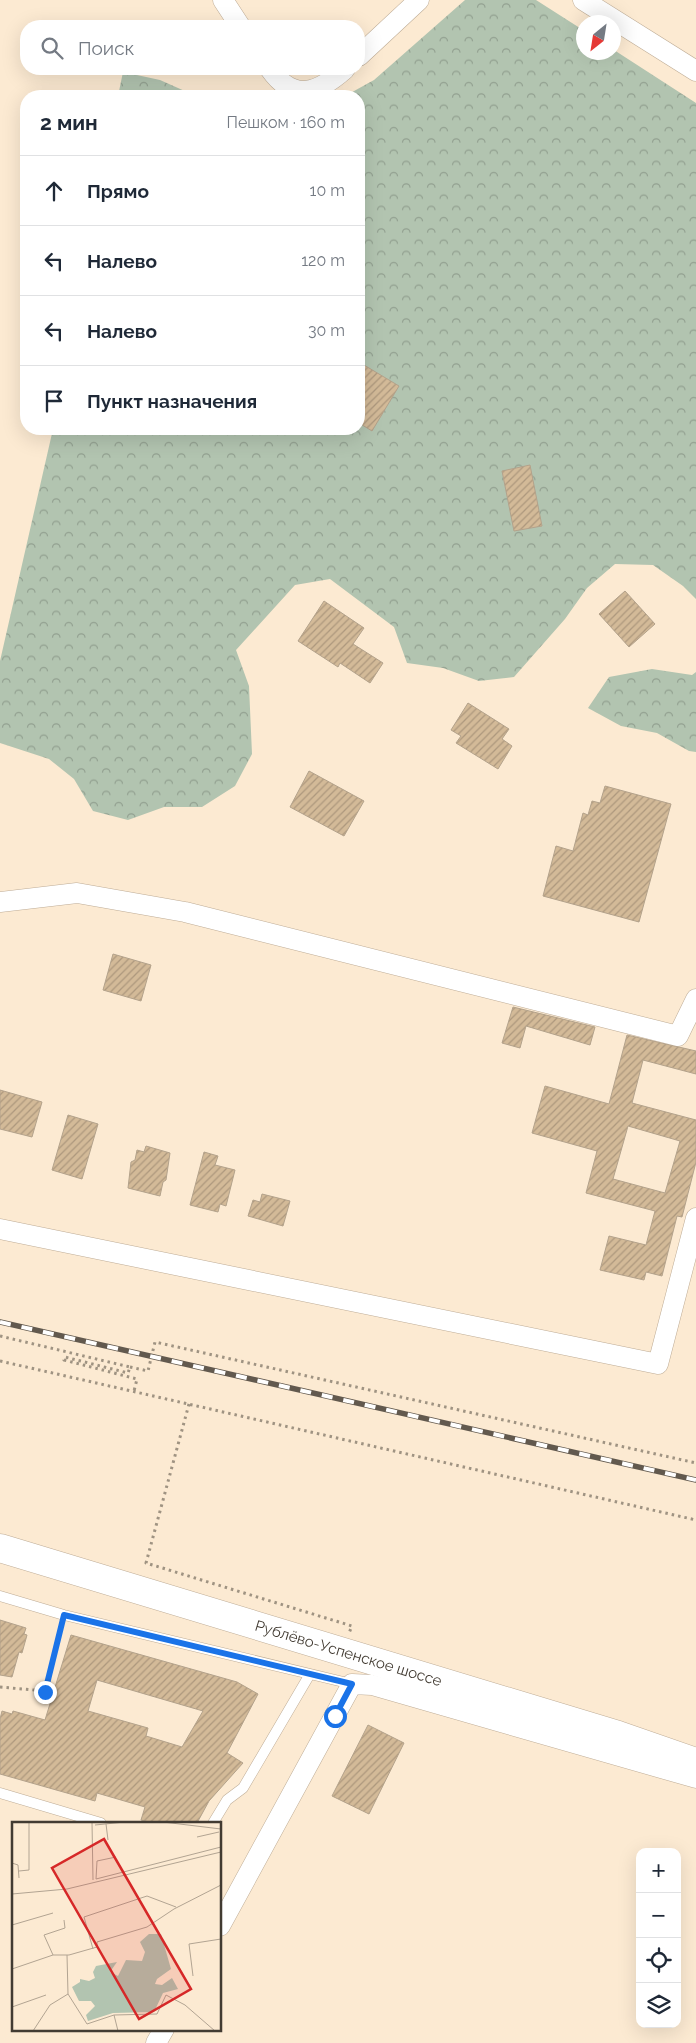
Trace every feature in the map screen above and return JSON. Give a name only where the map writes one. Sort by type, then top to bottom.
[{"type":"main road","name":"Рублёво-Успенское шоссе","points":[[0,1548],[618,1735],[696,1762]]},
{"type":"street","points":[[223,0],[236,20]]},
{"type":"street","points":[[365,50],[420,0]]},
{"type":"street","points":[[583,0],[696,71]]},
{"type":"street","points":[[276,75],[286,86],[295,90]]},
{"type":"street","points":[[315,90],[329,83],[338,75]]},
{"type":"street","points":[[0,902],[77,893],[185,912],[678,1036],[696,999]]},
{"type":"street","points":[[0,1229],[658,1364],[696,1218]]},
{"type":"street","points":[[221,1924],[352,1684],[372,1685],[696,1778]]},
{"type":"street","points":[[156,2043],[163,2030]]},
{"type":"lane","points":[[0,1596],[64,1615],[352,1684]]},
{"type":"lane","points":[[214,1822],[227,1800],[243,1788],[310,1674]]},
{"type":"lane","points":[[0,1794],[98,1822]]},
{"type":"path","points":[[0,1336],[148,1371],[155,1342],[696,1463]]},
{"type":"path","points":[[130,1367],[128,1373],[65,1357],[64,1360],[137,1379],[134,1391]]},
{"type":"path","points":[[0,1361],[696,1520]]},
{"type":"path","points":[[189,1404],[146,1563],[352,1626],[349,1634]]},
{"type":"path","points":[[0,1687],[45,1692],[64,1615]]},
{"type":"green space","points":[[465,0],[536,0],[576,26],[576,60],[621,60],[621,55],[696,103],[696,599],[683,586],[653,565],[615,564],[587,588],[565,619],[514,677],[479,681],[443,668],[407,663],[394,627],[330,579],[295,585],[236,650],[249,686],[252,754],[235,786],[202,807],[164,807],[128,820],[93,811],[74,779],[49,759],[0,743],[0,661],[52,435],[365,435],[365,90],[356,90],[374,80]]},
{"type":"green space","points":[[122,75],[137,75],[160,80],[182,90],[119,90]]},
{"type":"green space","points":[[652,669],[692,675],[696,672],[696,752],[689,751],[657,733],[621,726],[588,708],[609,677]]},
{"type":"building","points":[[365,366],[399,386],[372,431],[365,427]]},
{"type":"building","points":[[530,465],[542,526],[514,531],[502,471]]},
{"type":"building","points":[[625,591],[655,624],[629,647],[599,614]]},
{"type":"building","points":[[324,601],[364,628],[353,644],[383,663],[370,683],[340,663],[338,667],[298,641]]},
{"type":"building","points":[[468,703],[509,729],[502,739],[512,746],[498,769],[456,743],[461,736],[451,730]]},
{"type":"building","points":[[309,771],[364,801],[344,836],[290,807]]},
{"type":"building","points":[[605,786],[671,804],[639,922],[543,896],[556,846],[573,851],[583,813],[588,815],[592,801],[600,803]]},
{"type":"building","points":[[113,954],[151,965],[141,1001],[103,990]]},
{"type":"building","points":[[513,1007],[595,1027],[590,1045],[526,1026],[520,1048],[502,1043]]},
{"type":"building","points":[[627,1035],[696,1051],[696,1074],[643,1060],[632,1103],[696,1120],[696,1162],[682,1217],[677,1216],[662,1276],[646,1272],[644,1280],[600,1270],[609,1236],[646,1245],[655,1211],[586,1193],[597,1151],[532,1133],[545,1086],[609,1104]],"holes":[[[628,1126],[680,1141],[665,1193],[613,1179]]]},
{"type":"building","points":[[0,1090],[42,1102],[32,1137],[0,1129]]},
{"type":"building","points":[[68,1115],[98,1124],[82,1179],[52,1170]]},
{"type":"building","points":[[146,1146],[170,1153],[166,1180],[163,1182],[160,1196],[128,1188],[131,1162],[135,1160],[137,1150],[144,1152]]},
{"type":"building","points":[[204,1152],[218,1156],[215,1165],[235,1170],[226,1206],[220,1204],[218,1212],[190,1205]]},
{"type":"building","points":[[262,1194],[290,1201],[283,1226],[248,1216],[253,1200],[260,1202]]},
{"type":"building","points":[[0,1620],[26,1628],[24,1634],[27,1635],[22,1653],[19,1652],[12,1677],[0,1675]]},
{"type":"building","points":[[71,1635],[237,1682],[258,1694],[227,1753],[243,1763],[209,1801],[198,1822],[149,1822],[141,1820],[145,1807],[97,1793],[95,1801],[0,1774],[0,1719],[2,1711],[12,1714],[13,1711],[45,1720]],"holes":[[[97,1680],[203,1711],[182,1747],[146,1736],[148,1728],[88,1711]]]},
{"type":"building","points":[[368,1725],[404,1743],[369,1814],[332,1796]]},
{"type":"railway","points":[[0,1322],[696,1480]]},
{"type":"route","points":[[45,1692],[64,1615],[352,1684],[335,1716]]}]
